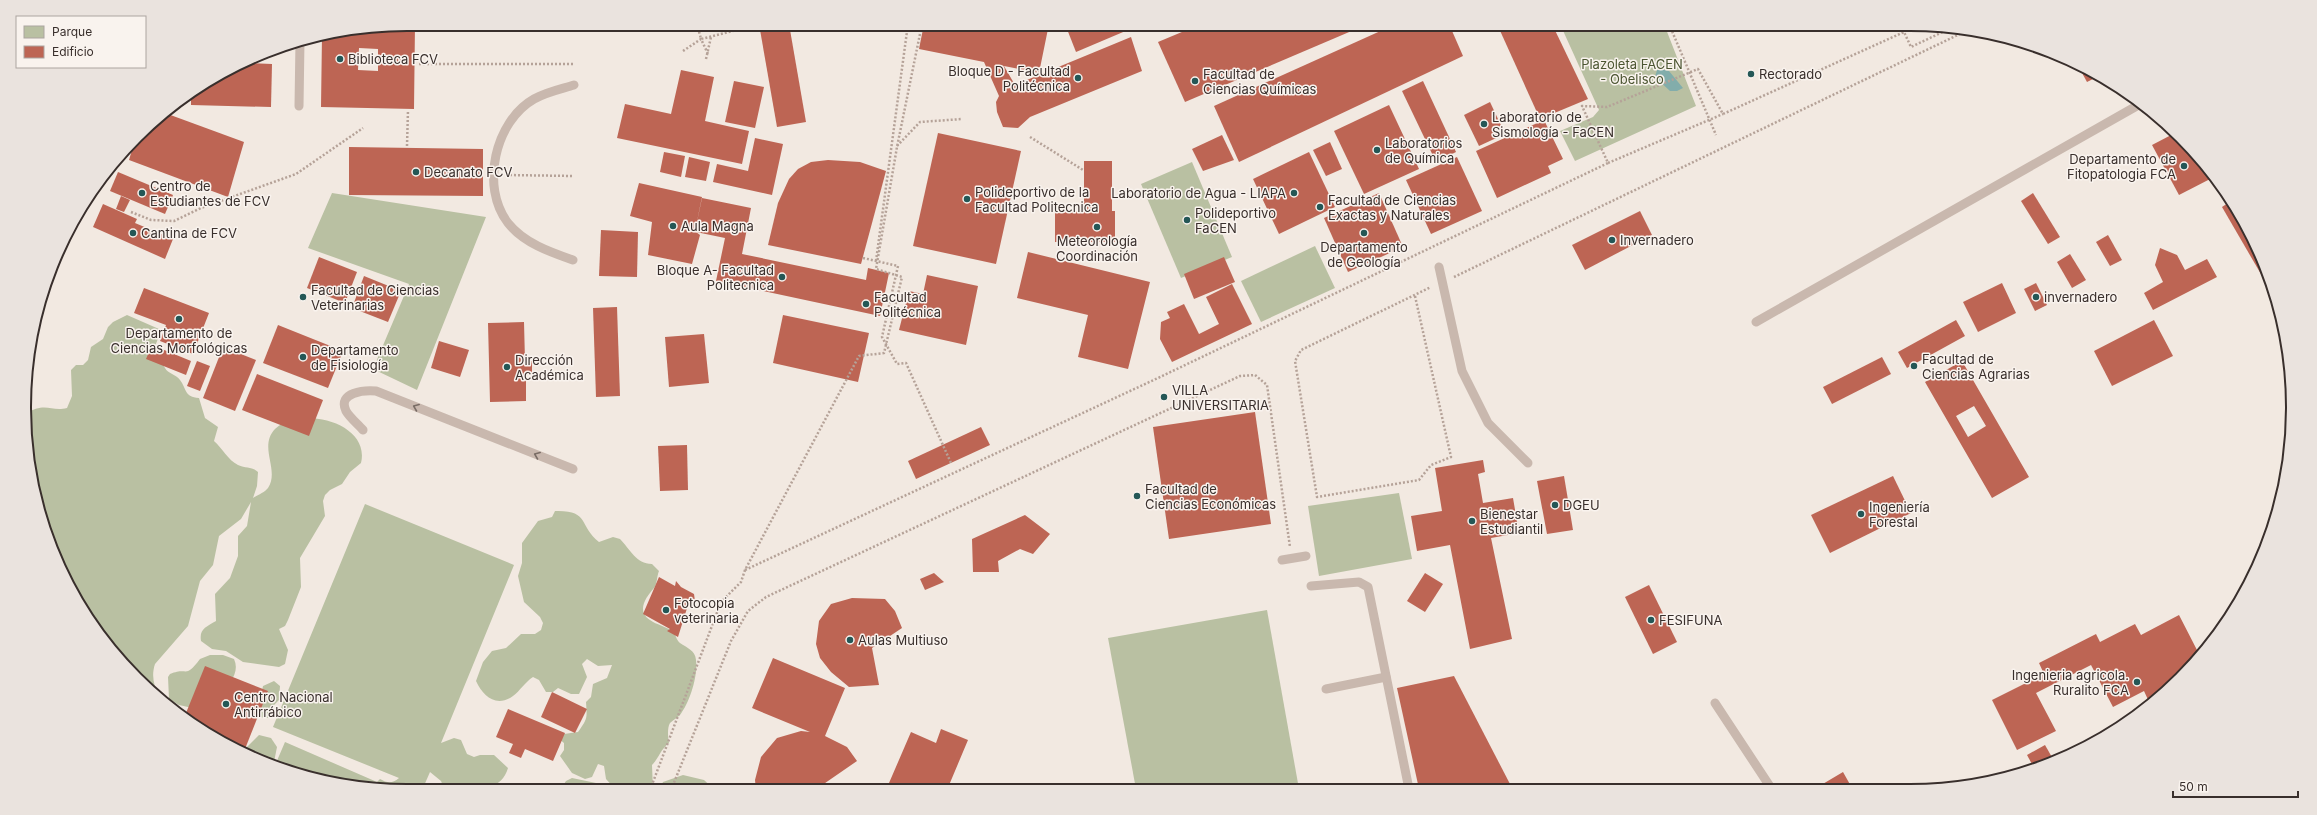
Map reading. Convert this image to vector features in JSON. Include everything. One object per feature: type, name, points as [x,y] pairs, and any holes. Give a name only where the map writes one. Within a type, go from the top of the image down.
[{"type":"lane","points":[[299,106],[300,47]]},
{"type":"lane","points":[[574,85],[533,99],[511,120],[503,133],[494,174],[498,204],[508,223],[524,238],[545,250],[574,260]]},
{"type":"lane","points":[[1756,322],[2136,107]]},
{"type":"lane","points":[[1439,266],[1462,372],[1488,423],[1528,463]]},
{"type":"lane","points":[[363,430],[346,412],[346,401],[350,394],[356,392],[363,390],[376,391],[573,469]]},
{"type":"lane","points":[[1287,560],[1306,556]]},
{"type":"lane","points":[[1310,586],[1359,582],[1368,588],[1408,784]]},
{"type":"lane","points":[[1326,689],[1386,677]]},
{"type":"lane","points":[[1715,703],[1768,784]]},
{"type":"path","points":[[699,31],[708,54]]},
{"type":"path","points":[[683,51],[701,39],[734,31]]},
{"type":"path","points":[[652,784],[721,602],[740,582],[859,356],[884,353],[902,277],[876,269],[907,31]]},
{"type":"path","points":[[877,261],[897,147],[921,31]]},
{"type":"path","points":[[1672,31],[1716,135]]},
{"type":"path","points":[[745,570],[1158,378],[1608,163],[1722,114],[1904,32],[1910,47],[1941,33]]},
{"type":"path","points":[[1415,296],[1451,457],[1431,465],[1419,480],[1317,497],[1295,361],[1301,350],[1960,34]]},
{"type":"path","points":[[706,59],[711,37]]},
{"type":"path","points":[[419,64],[574,64]]},
{"type":"path","points":[[1608,163],[1582,106],[1607,107],[1698,69],[1722,114]]},
{"type":"path","points":[[407,146],[408,110]]},
{"type":"path","points":[[897,147],[920,122],[962,119]]},
{"type":"path","points":[[131,212],[151,220],[174,221],[201,208],[296,174],[363,128]]},
{"type":"path","points":[[1030,137],[1083,170]]},
{"type":"path","points":[[494,174],[574,176]]},
{"type":"path","points":[[863,258],[898,266],[897,276],[882,337],[897,364],[906,363],[952,463]]},
{"type":"path","points":[[673,784],[731,640],[748,611],[766,597],[1240,376],[1255,374],[1267,384],[1287,560]]},
{"type":"green space","name":"Plazoleta FACEN - Obelisco","points":[[1563,31],[1667,31],[1696,106],[1575,161],[1560,131],[1593,117],[1599,110]]},
{"type":"green space","name":"Polideportivo FaCEN","points":[[1192,162],[1232,257],[1181,278],[1141,184]]},
{"type":"green space","points":[[332,193],[486,217],[417,390],[373,369],[409,284],[308,248]]},
{"type":"green space","points":[[1315,246],[1335,288],[1261,322],[1241,281]]},
{"type":"green space","points":[[127,315],[159,329],[159,336],[154,349],[166,370],[178,378],[186,392],[191,396],[199,398],[205,418],[218,427],[214,441],[234,463],[258,472],[257,486],[253,498],[268,488],[272,474],[268,443],[270,436],[275,429],[286,422],[300,418],[315,418],[331,422],[345,428],[355,437],[361,449],[361,463],[350,472],[342,484],[330,490],[325,495],[323,501],[325,516],[300,558],[301,587],[285,626],[279,629],[288,650],[285,664],[279,667],[243,662],[226,651],[212,649],[201,641],[202,631],[216,621],[215,594],[230,578],[238,556],[238,536],[247,526],[251,502],[241,519],[219,536],[213,565],[200,581],[188,626],[155,664],[153,673],[156,688],[124,656],[109,637],[81,596],[70,574],[51,529],[38,481],[34,457],[31,411],[43,407],[56,409],[67,408],[72,396],[71,370],[76,365],[83,365],[88,360],[91,347],[103,339],[108,327],[113,322]]},
{"type":"green space","points":[[1399,493],[1412,559],[1319,576],[1308,506]]},
{"type":"green space","points":[[365,504],[514,565],[441,743],[454,738],[461,740],[467,754],[474,757],[480,755],[494,755],[508,768],[504,777],[498,783],[442,784],[441,781],[430,772],[425,784],[383,783],[334,777],[277,761],[285,742],[377,782],[380,779],[387,782],[392,782],[399,778],[273,727]]},
{"type":"green space","points":[[555,511],[574,513],[579,516],[588,530],[599,542],[613,537],[620,539],[637,559],[642,562],[652,564],[659,571],[655,587],[644,604],[644,612],[650,620],[672,631],[679,642],[694,654],[696,660],[696,674],[690,696],[684,710],[670,723],[668,730],[669,743],[652,765],[653,784],[611,784],[606,779],[604,766],[598,764],[592,777],[585,779],[572,773],[560,756],[564,750],[564,743],[558,738],[564,734],[578,732],[584,724],[587,711],[586,702],[591,697],[593,684],[607,678],[612,665],[598,666],[587,659],[582,664],[587,677],[579,694],[571,694],[558,688],[553,692],[546,692],[539,680],[533,677],[527,681],[513,696],[501,701],[491,699],[486,696],[476,681],[483,662],[492,651],[506,648],[521,634],[535,634],[541,630],[543,623],[540,617],[524,602],[518,576],[522,563],[522,543],[538,521],[552,517]]},
{"type":"green space","points":[[1267,610],[1298,784],[1135,784],[1108,638]]},
{"type":"green space","points":[[210,655],[223,655],[234,659],[236,667],[234,675],[224,688],[197,709],[179,705],[169,699],[168,677],[170,674],[176,672],[188,671],[200,659]]},
{"type":"green space","points":[[274,681],[280,686],[279,700],[271,708],[268,718],[259,717],[257,715],[263,686]]},
{"type":"green space","points":[[259,735],[271,738],[277,747],[274,760],[246,748]]},
{"type":"green space","points":[[683,775],[704,780],[708,784],[662,784],[663,782]]},
{"type":"green space","points":[[572,778],[597,784],[564,784]]},
{"type":"water","points":[[1661,69],[1669,71],[1683,88],[1677,91],[1670,91],[1655,77],[1657,70]]},
{"type":"building","name":"Biblioteca FCV","points":[[415,31],[414,109],[321,107],[322,41],[358,34]],"holes":[[[359,48],[378,49],[378,71],[358,70]]]},
{"type":"building","points":[[760,31],[790,31],[806,122],[777,127]]},
{"type":"building","name":"Bloque D - Facultad Politécnica","points":[[923,31],[1048,31],[1039,73],[1004,66],[1015,85],[1131,37],[1142,71],[1030,117],[1018,128],[1003,127],[997,112],[996,102],[999,96],[984,62],[919,49]]},
{"type":"building","points":[[1068,31],[1126,31],[1076,52]]},
{"type":"building","name":"Facultad de Ciencias Químicas","points":[[1184,31],[1352,31],[1185,102],[1158,42]]},
{"type":"building","points":[[1380,31],[1452,31],[1463,56],[1239,162],[1214,106]]},
{"type":"building","points":[[1500,31],[1555,31],[1588,99],[1540,119]]},
{"type":"building","points":[[255,63],[272,64],[271,107],[191,105],[191,99],[219,81]]},
{"type":"building","points":[[681,70],[714,77],[705,121],[749,131],[742,164],[617,138],[625,104],[671,114]]},
{"type":"building","points":[[2082,73],[2094,79],[2087,82]]},
{"type":"building","points":[[734,81],[764,87],[755,128],[725,122]]},
{"type":"building","points":[[1423,81],[1456,152],[1436,162],[1402,91]]},
{"type":"building","name":"Laboratorio de Sismología - FaCEN","points":[[1490,102],[1505,134],[1479,146],[1464,115]]},
{"type":"building","name":"Laboratorios de Química","points":[[1389,105],[1419,169],[1364,194],[1334,131]]},
{"type":"building","points":[[170,115],[244,142],[228,197],[129,160],[132,151]]},
{"type":"building","points":[[1544,120],[1563,159],[1548,166],[1551,173],[1497,198],[1476,151]]},
{"type":"building","name":"Polideportivo de la Facultad Politecnica","points":[[938,133],[1021,151],[996,264],[913,246]]},
{"type":"building","points":[[1222,135],[1234,160],[1203,171],[1192,149]]},
{"type":"building","name":"Departamento de Fitopatologia FCA","points":[[2170,136],[2193,159],[2209,180],[2179,195],[2152,145]]},
{"type":"building","points":[[755,138],[783,144],[772,195],[713,182],[717,164],[748,171]]},
{"type":"building","points":[[1330,142],[1342,169],[1326,176],[1313,150]]},
{"type":"building","name":"Decanato FCV","points":[[349,147],[483,149],[483,196],[349,195]]},
{"type":"building","points":[[664,152],[685,156],[681,177],[660,172]]},
{"type":"building","name":"Laboratorio de Agua - LIAPA","points":[[1309,152],[1335,207],[1279,234],[1253,179]]},
{"type":"building","points":[[689,157],[710,162],[706,181],[685,177]]},
{"type":"building","name":"Laboratorios de Química","points":[[1457,157],[1482,211],[1431,234],[1406,180]]},
{"type":"building","points":[[828,160],[860,162],[886,171],[861,264],[768,245],[778,203],[789,179],[798,169],[811,162]]},
{"type":"building","points":[[1084,161],[1112,161],[1112,211],[1115,211],[1115,242],[1055,242],[1055,213],[1084,211]]},
{"type":"building","name":"Centro de Estudiantes de FCV","points":[[118,172],[173,195],[165,214],[110,191]]},
{"type":"building","points":[[639,183],[702,197],[695,231],[702,198],[751,208],[742,254],[866,280],[868,268],[889,273],[880,316],[716,281],[725,238],[696,232],[700,235],[692,264],[648,255],[652,222],[630,216]]},
{"type":"building","name":"Departamento de Geología","points":[[1379,193],[1403,247],[1348,272],[1324,218]]},
{"type":"building","points":[[2033,193],[2060,237],[2048,244],[2021,201]]},
{"type":"building","points":[[121,196],[130,200],[124,212],[116,209]]},
{"type":"building","name":"Cantina de FCV","points":[[103,204],[137,219],[135,223],[173,239],[165,259],[93,227]]},
{"type":"building","points":[[2227,204],[2236,219],[2262,276],[2222,207]]},
{"type":"building","name":"Invernadero","points":[[1640,211],[1652,235],[1585,270],[1572,245]]},
{"type":"building","points":[[601,230],[638,232],[637,277],[599,276]]},
{"type":"building","name":"Invernadero","points":[[2108,235],[2122,260],[2110,266],[2096,242]]},
{"type":"building","points":[[2160,248],[2177,255],[2185,270],[2207,259],[2217,277],[2153,310],[2144,293],[2163,282],[2155,265]]},
{"type":"building","points":[[1028,252],[1150,282],[1128,369],[1078,357],[1088,315],[1017,298]]},
{"type":"building","name":"Invernadero","points":[[2070,254],[2086,280],[2072,288],[2057,262]]},
{"type":"building","points":[[319,257],[357,272],[345,303],[307,288]]},
{"type":"building","points":[[1224,257],[1235,282],[1194,299],[1184,274]]},
{"type":"building","points":[[927,275],[978,286],[966,345],[899,330],[909,291],[923,294]]},
{"type":"building","points":[[364,276],[401,291],[388,322],[352,308]]},
{"type":"building","points":[[2002,283],[2016,313],[1978,332],[1963,302]]},
{"type":"building","name":"invernadero","points":[[2036,283],[2047,305],[2035,311],[2024,289]]},
{"type":"building","points":[[1232,284],[1252,324],[1172,362],[1160,339],[1161,322],[1170,318],[1167,312],[1184,304],[1199,334],[1219,324],[1206,297]]},
{"type":"building","name":"Departamento de Ciencias Morfológicas","points":[[144,288],[209,313],[193,354],[160,341],[166,325],[134,313]]},
{"type":"building","points":[[617,307],[620,396],[596,397],[593,308]]},
{"type":"building","points":[[783,315],[869,333],[858,382],[773,363]]},
{"type":"building","points":[[1956,320],[1965,336],[1907,368],[1898,352]]},
{"type":"building","points":[[2154,320],[2173,356],[2112,386],[2094,351]]},
{"type":"building","name":"Dirección Académica","points":[[524,322],[525,361],[532,361],[532,373],[526,373],[526,401],[490,402],[488,323]]},
{"type":"building","name":"Departamento de Fisiología","points":[[278,325],[343,351],[328,388],[263,363]]},
{"type":"building","points":[[704,334],[709,383],[669,387],[665,337]]},
{"type":"building","points":[[439,341],[469,350],[460,377],[431,368]]},
{"type":"building","points":[[152,345],[191,361],[186,375],[146,359]]},
{"type":"building","points":[[223,347],[256,360],[235,411],[203,398]]},
{"type":"building","points":[[1882,357],[1891,374],[1832,404],[1823,387]]},
{"type":"building","points":[[197,361],[210,366],[200,391],[187,386]]},
{"type":"building","points":[[1962,361],[2029,477],[1992,498],[1925,382]],"holes":[[[1974,406],[1986,426],[1968,437],[1956,416]]]},
{"type":"building","points":[[257,374],[323,400],[309,436],[242,410]]},
{"type":"building","points":[[1255,412],[1271,524],[1169,539],[1153,427]]},
{"type":"building","points":[[981,427],[990,445],[916,479],[908,461]]},
{"type":"building","points":[[687,445],[688,490],[660,491],[658,446]]},
{"type":"building","points":[[1483,460],[1485,472],[1478,474],[1483,503],[1513,498],[1519,533],[1491,538],[1512,639],[1470,649],[1450,545],[1417,551],[1411,516],[1442,511],[1435,468]]},
{"type":"building","name":"DGEU","points":[[1564,476],[1573,530],[1547,534],[1537,481]]},
{"type":"building","name":"Ingeniería Forestal","points":[[1893,476],[1911,513],[1830,553],[1811,515]]},
{"type":"building","points":[[1025,515],[1050,534],[1033,554],[1020,549],[998,561],[999,572],[973,572],[972,539]]},
{"type":"building","points":[[934,573],[944,582],[925,590],[920,579]]},
{"type":"building","points":[[1425,573],[1443,584],[1425,612],[1407,601]]},
{"type":"building","name":"Fotocopia veterinaria","points":[[659,577],[675,586],[676,581],[681,587],[694,594],[695,601],[688,605],[678,637],[667,631],[670,629],[643,614]]},
{"type":"building","name":"FESIFUNA","points":[[1649,585],[1677,642],[1653,654],[1625,597]]},
{"type":"building","name":"Aulas Multiuso","points":[[852,598],[885,599],[895,611],[902,628],[872,648],[879,685],[849,687],[831,672],[820,658],[816,644],[819,621],[831,604]]},
{"type":"building","name":"Ingenieria agricola. Ruralito FCA","points":[[2179,615],[2197,651],[2176,674],[2148,699],[2144,691],[2113,707],[2091,665],[2036,693],[2056,731],[2017,750],[1992,700],[2044,674],[2039,663],[2096,634],[2100,642],[2135,624],[2141,635]]},
{"type":"building","points":[[773,658],[845,688],[825,736],[847,747],[857,761],[824,784],[755,784],[755,780],[761,757],[777,738],[801,731],[810,732],[752,708]]},
{"type":"building","name":"Centro Nacional Antirrábico","points":[[205,666],[268,691],[246,747],[219,734],[186,712]]},
{"type":"building","points":[[1454,676],[1510,784],[1418,784],[1397,688]]},
{"type":"building","points":[[552,692],[587,709],[575,733],[541,717]]},
{"type":"building","points":[[508,709],[565,733],[553,761],[525,749],[521,758],[509,753],[513,744],[496,737]]},
{"type":"building","points":[[941,729],[968,740],[950,784],[889,784],[911,732],[936,743]]},
{"type":"building","points":[[2045,745],[2051,756],[2032,764],[2027,755]]},
{"type":"building","points":[[1843,772],[1850,784],[1823,784]]},
{"type":"place","name":"Biblioteca FCV","points":[[340,59]]},
{"type":"place","name":"Rectorado","points":[[1751,74]]},
{"type":"place","name":"Bloque D - Facultad Politécnica","points":[[1078,78]]},
{"type":"place","name":"Facultad de Ciencias Químicas","points":[[1195,81]]},
{"type":"place","name":"Laboratorio de Sismología - FaCEN","points":[[1484,124]]},
{"type":"place","name":"Laboratorios de Química","points":[[1377,150]]},
{"type":"place","name":"Departamento de Fitopatologia FCA","points":[[2184,166]]},
{"type":"place","name":"Decanato FCV","points":[[416,172]]},
{"type":"place","name":"Centro de Estudiantes de FCV","points":[[142,193]]},
{"type":"place","name":"Laboratorio de Agua - LIAPA","points":[[1294,193]]},
{"type":"place","name":"Polideportivo de la Facultad Politecnica","points":[[967,199]]},
{"type":"place","name":"Facultad de Ciencias Exactas y Naturales","points":[[1320,207]]},
{"type":"place","name":"Polideportivo FaCEN","points":[[1187,220]]},
{"type":"place","name":"Aula Magna","points":[[673,226]]},
{"type":"place","name":"Meteorología Coordinación","points":[[1097,227]]},
{"type":"place","name":"Cantina de FCV","points":[[133,233]]},
{"type":"place","name":"Departamento de Geología","points":[[1364,233]]},
{"type":"place","name":"Invernadero","points":[[1612,240]]},
{"type":"place","name":"Bloque A- Facultad Politecnica","points":[[782,277]]},
{"type":"place","name":"Facultad de Ciencias Veterinarias","points":[[303,297]]},
{"type":"place","name":"invernadero","points":[[2036,297]]},
{"type":"place","name":"Facultad Politécnica","points":[[866,304]]},
{"type":"place","name":"Departamento de Ciencias Morfológicas","points":[[179,319]]},
{"type":"place","name":"Departamento de Fisiología","points":[[303,357]]},
{"type":"place","name":"Facultad de Ciencias Agrarias","points":[[1914,366]]},
{"type":"place","name":"Dirección Académica","points":[[507,367]]},
{"type":"place","name":"VILLA UNIVERSITARIA","points":[[1164,397]]},
{"type":"place","name":"Facultad de Ciencias Económicas","points":[[1137,496]]},
{"type":"place","name":"DGEU","points":[[1555,505]]},
{"type":"place","name":"Ingeniería Forestal","points":[[1861,514]]},
{"type":"place","name":"Bienestar Estudiantil","points":[[1472,521]]},
{"type":"place","name":"Fotocopia veterinaria","points":[[666,610]]},
{"type":"place","name":"FESIFUNA","points":[[1651,620]]},
{"type":"place","name":"Aulas Multiuso","points":[[850,640]]},
{"type":"place","name":"Ingenieria agricola. Ruralito FCA","points":[[2137,682]]},
{"type":"place","name":"Centro Nacional Antirrábico","points":[[226,704]]}]
